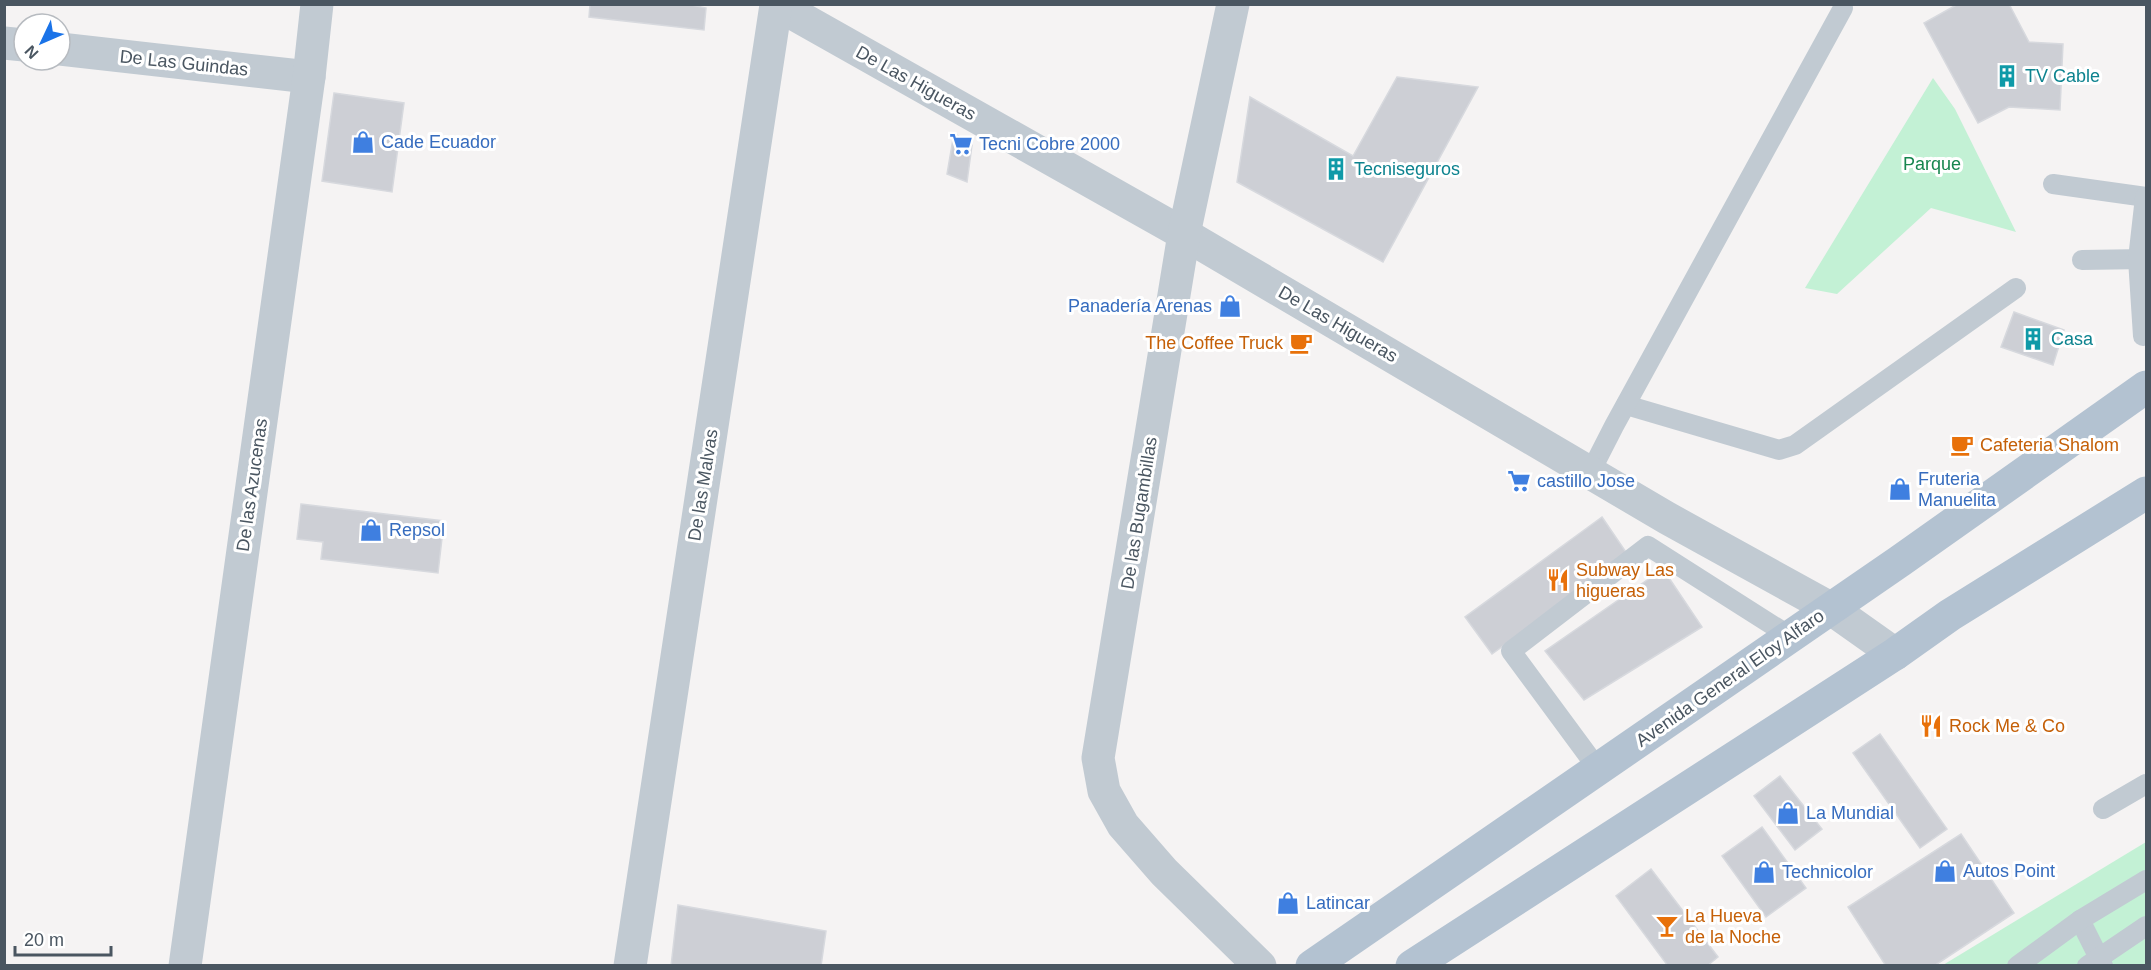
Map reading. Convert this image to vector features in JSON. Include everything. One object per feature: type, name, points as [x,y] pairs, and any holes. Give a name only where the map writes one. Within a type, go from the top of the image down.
[{"type":"main road","name":"Avenida General Eloy Alfaro","points":[[1312,966],[1791,637],[2146,387]]},
{"type":"main road","points":[[1412,966],[1896,654],[1950,615],[2146,493]]},
{"type":"street","name":"De las Azucenas","points":[[185,966],[309,77],[317,4]]},
{"type":"street","name":"De las Bugambillas","points":[[1233,4],[1184,234],[1098,758],[1104,790],[1123,825],[1164,872],[1260,966]]},
{"type":"street","name":"De Las Higueras","points":[[776,5],[1184,234],[1667,518],[1830,608],[1896,654]]},
{"type":"street","name":"De las Malvas","points":[[630,966],[776,5]]},
{"type":"street","name":"De Las Guindas","points":[[72,50],[309,77]]},
{"type":"lane","points":[[1590,473],[1843,8]]},
{"type":"lane","points":[[2053,184],[2146,197],[2142,259],[2143,336]]},
{"type":"lane","points":[[2082,260],[2142,259]]},
{"type":"lane","points":[[1626,405],[1779,450],[1795,445],[2016,288]]},
{"type":"lane","points":[[1598,769],[1511,651],[1648,546],[1667,518]]},
{"type":"lane","points":[[1648,546],[1791,637]]},
{"type":"lane","points":[[2103,809],[2146,784]]},
{"type":"lane","points":[[2017,966],[2080,920],[2146,880]]},
{"type":"lane","points":[[2080,920],[2096,963],[2146,926]]},
{"type":"green space","name":"Parque","points":[[1933,78],[1955,109],[2016,232],[1931,208],[1837,294],[1805,288]]},
{"type":"green space","points":[[2146,842],[2146,965],[1943,965]]},
{"type":"building","points":[[590,4],[687,4],[706,8],[704,30],[589,17]]},
{"type":"building","name":"TV Cable","points":[[1958,4],[2009,4],[2029,42],[2063,44],[2060,110],[2009,107],[1978,123],[1924,23]]},
{"type":"building","name":"Tecniseguros","points":[[1397,77],[1478,87],[1383,262],[1237,182],[1250,97],[1353,156]]},
{"type":"building","name":"Cade Ecuador","points":[[334,93],[404,103],[392,192],[322,181]]},
{"type":"building","points":[[954,133],[972,145],[967,182],[947,174]]},
{"type":"building","name":"Casa","points":[[2014,312],[2064,330],[2053,365],[2001,347]]},
{"type":"building","name":"Repsol","points":[[301,504],[444,521],[438,573],[321,559],[323,542],[297,539]]},
{"type":"building","points":[[1602,517],[1628,555],[1492,654],[1465,617]]},
{"type":"building","points":[[1663,569],[1702,627],[1584,700],[1545,651]]},
{"type":"building","points":[[1880,734],[1947,829],[1920,848],[1853,753]]},
{"type":"building","name":"La Mundial","points":[[1780,776],[1822,829],[1795,850],[1754,796]]},
{"type":"building","name":"Technicolor","points":[[1762,827],[1806,888],[1766,917],[1722,856]]},
{"type":"building","name":"Autos Point","points":[[1961,834],[2014,913],[1934,966],[1886,966],[1848,907]]},
{"type":"building","name":"La Hueva de la Noche","points":[[1651,869],[1718,957],[1707,966],[1668,966],[1616,896]]},
{"type":"building","points":[[678,905],[826,931],[821,966],[671,966]]},
{"type":"place","name":"TV Cable","points":[[2007,76]]},
{"type":"place","name":"Cade Ecuador","points":[[363,142]]},
{"type":"place","name":"Tecni Cobre 2000","points":[[961,144]]},
{"type":"place","name":"Tecniseguros","points":[[1336,169]]},
{"type":"place","name":"Panadería Arenas","points":[[1230,306]]},
{"type":"place","name":"Casa","points":[[2033,339]]},
{"type":"place","name":"The Coffee Truck","points":[[1301,343]]},
{"type":"place","name":"Cafeteria Shalom","points":[[1962,445]]},
{"type":"place","name":"castillo Jose","points":[[1519,481]]},
{"type":"place","name":"Fruteria Manuelita","points":[[1900,489]]},
{"type":"place","name":"Repsol","points":[[371,530]]},
{"type":"place","name":"Subway Las higueras","points":[[1558,580]]},
{"type":"place","name":"Rock Me & Co","points":[[1931,726]]},
{"type":"place","name":"La Mundial","points":[[1788,813]]},
{"type":"place","name":"Autos Point","points":[[1945,871]]},
{"type":"place","name":"Technicolor","points":[[1764,872]]},
{"type":"place","name":"Latincar","points":[[1288,903]]},
{"type":"place","name":"La Hueva de la Noche","points":[[1667,926]]}]
